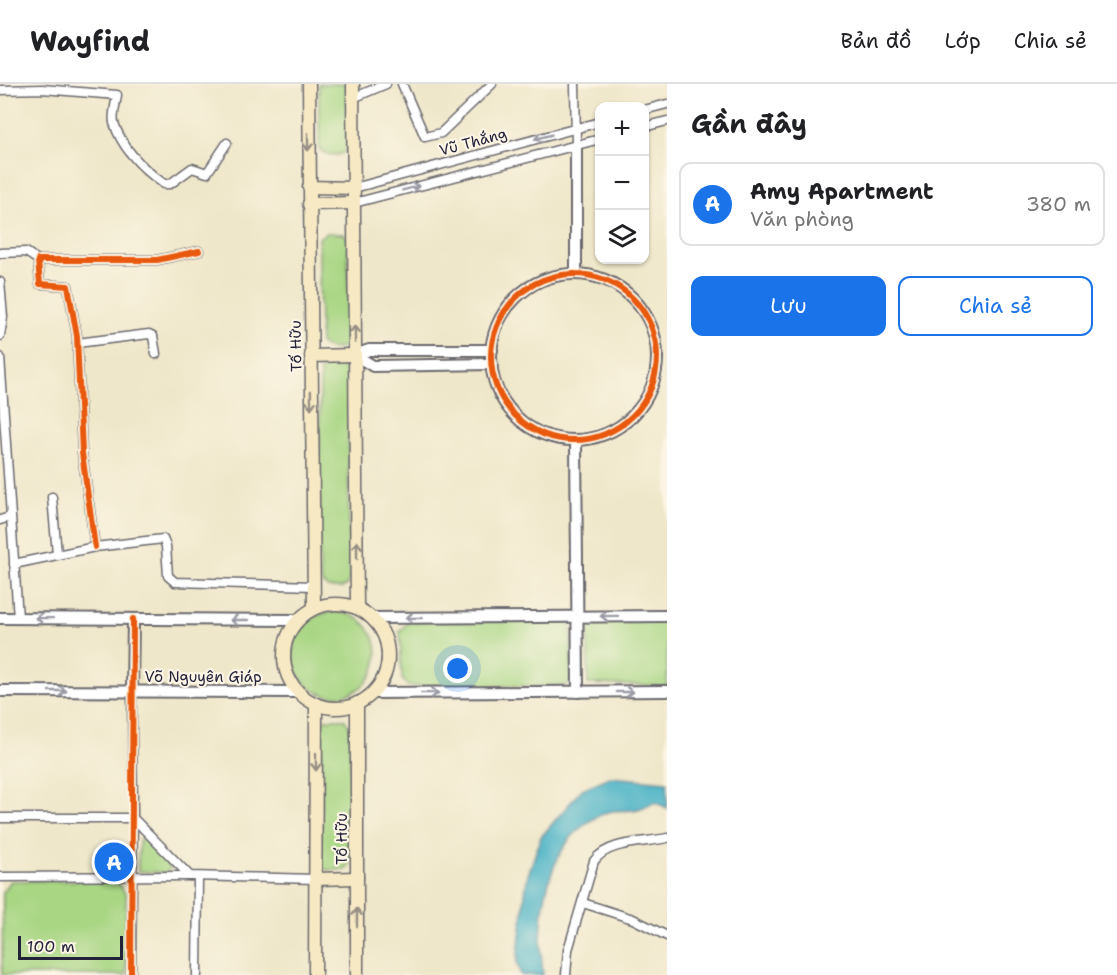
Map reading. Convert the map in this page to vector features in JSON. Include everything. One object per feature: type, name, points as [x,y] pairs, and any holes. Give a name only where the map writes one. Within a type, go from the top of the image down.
[{"type":"main road","name":"Tố Hữu","points":[[309,84],[314,608]]},
{"type":"main road","points":[[353,84],[357,608]]},
{"type":"main road","points":[[309,187],[354,188]]},
{"type":"main road","points":[[309,204],[354,203]]},
{"type":"main road","points":[[311,356],[356,356]]},
{"type":"main road","points":[[340,604],[357,608],[372,618],[384,635],[388,656],[384,676],[372,693],[357,704],[332,708],[316,704],[298,692],[288,675],[284,656],[287,637],[298,620],[314,608],[340,604]]},
{"type":"main road","name":"Tố Hữu","points":[[315,975],[316,704]]},
{"type":"main road","name":"Tố Hữu","points":[[357,704],[357,975]]},
{"type":"main road","points":[[316,879],[357,878]]},
{"type":"street","points":[[353,98],[386,84]]},
{"type":"street","points":[[402,84],[425,137],[441,133],[492,84]]},
{"type":"street","points":[[575,84],[576,274]]},
{"type":"street","points":[[0,90],[42,89],[117,95],[113,121],[130,153],[164,184],[170,184],[192,168],[207,173],[227,143]]},
{"type":"street","points":[[649,109],[667,104]]},
{"type":"street","points":[[649,126],[667,121]]},
{"type":"street","name":"Vũ Thắng","points":[[354,188],[595,123]]},
{"type":"street","name":"Vũ Thắng","points":[[354,203],[595,140]]},
{"type":"street","points":[[0,253],[26,252],[38,260],[157,260],[199,251]]},
{"type":"street","points":[[38,260],[40,284],[68,286],[77,343],[82,453],[95,547]]},
{"type":"street","points":[[576,274],[607,280],[634,299],[651,326],[657,357],[651,389],[634,416],[607,434],[576,441],[545,435],[519,419],[500,394],[492,364],[492,350],[500,320],[519,295],[545,279],[576,274]]},
{"type":"street","points":[[0,282],[3,317],[0,336]]},
{"type":"street","points":[[77,343],[149,334],[153,336],[156,354]]},
{"type":"street","points":[[356,356],[369,350],[492,350]]},
{"type":"street","points":[[406,350],[406,365]]},
{"type":"street","points":[[456,350],[456,364]]},
{"type":"street","points":[[356,356],[373,366],[492,364]]},
{"type":"street","points":[[0,357],[2,446],[18,618]]},
{"type":"street","points":[[576,441],[578,692]]},
{"type":"street","points":[[52,497],[57,554]]},
{"type":"street","points":[[0,520],[10,517]]},
{"type":"street","points":[[14,564],[95,547],[163,539],[168,576],[175,582],[313,586]]},
{"type":"street","points":[[372,618],[667,616]]},
{"type":"street","points":[[0,618],[298,620]]},
{"type":"street","points":[[131,975],[133,619]]},
{"type":"street","name":"Võ Nguyên Giáp","points":[[0,691],[298,692]]},
{"type":"street","points":[[372,693],[667,691]]},
{"type":"street","points":[[0,818],[133,818],[194,877],[197,975]]},
{"type":"street","points":[[566,975],[568,950],[594,861],[600,852],[667,838]]},
{"type":"street","points":[[0,877],[316,879]]},
{"type":"street","points":[[583,903],[644,922],[667,936]]},
{"type":"green space","points":[[319,84],[347,84],[347,150],[341,154],[329,154],[319,149]]},
{"type":"green space","points":[[326,233],[344,234],[348,240],[348,343],[334,349],[320,343],[319,238]]},
{"type":"green space","points":[[326,366],[341,366],[348,371],[349,578],[347,585],[342,588],[328,588],[322,583],[320,575],[320,371]]},
{"type":"green space","points":[[327,612],[343,612],[359,619],[370,630],[377,646],[374,670],[365,684],[343,696],[327,696],[311,689],[300,678],[293,662],[293,646],[300,630],[311,619]]},
{"type":"green space","points":[[667,620],[667,686],[588,684],[588,623],[592,621]]},
{"type":"green space","points":[[410,621],[569,621],[571,625],[572,682],[565,686],[408,686],[402,679],[400,631]]},
{"type":"green space","points":[[344,719],[350,727],[350,864],[345,870],[326,870],[321,865],[322,721]]},
{"type":"green space","points":[[145,839],[171,868],[165,873],[138,871],[139,840]]},
{"type":"green space","points":[[11,881],[116,881],[126,895],[126,975],[2,975],[3,892]]},
{"type":"water","points":[[610,777],[667,782],[667,808],[655,802],[640,809],[605,813],[585,825],[569,841],[557,860],[544,905],[541,953],[543,975],[521,975],[517,962],[527,878],[541,837],[582,789]]},
{"type":"cycle path","points":[[95,547],[82,453],[77,336],[68,286],[40,284],[38,260],[157,260],[199,251]]},
{"type":"cycle path","points":[[574,274],[606,280],[633,298],[651,325],[657,357],[651,389],[633,416],[606,434],[574,440],[542,434],[515,416],[497,389],[491,357],[497,325],[515,298],[542,280],[574,274]]},
{"type":"cycle path","points":[[131,975],[133,619]]},
{"type":"place","name":"Amy Apartment","points":[[114,862]]}]
